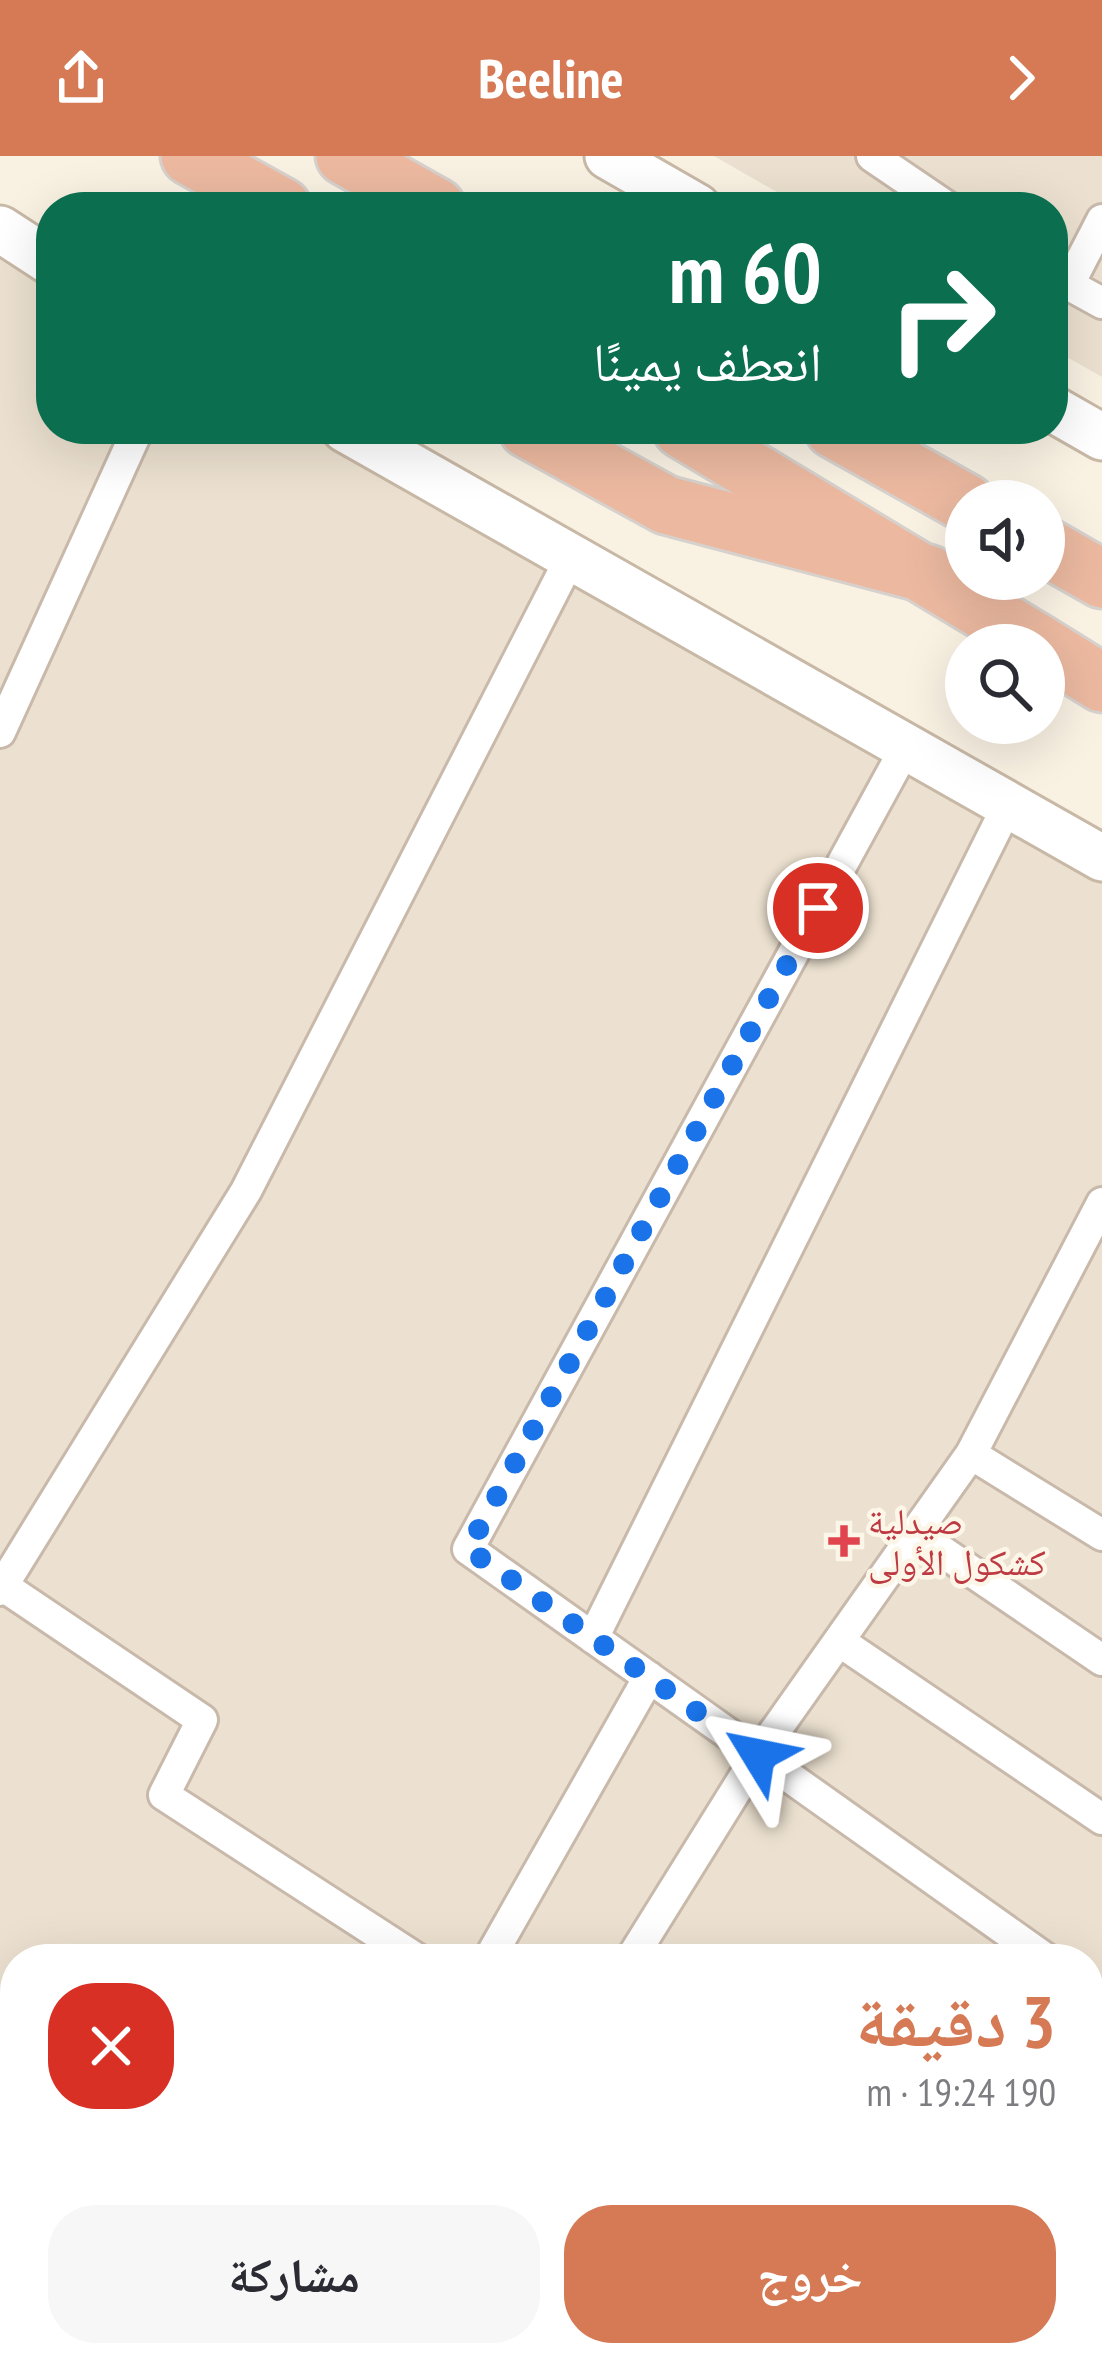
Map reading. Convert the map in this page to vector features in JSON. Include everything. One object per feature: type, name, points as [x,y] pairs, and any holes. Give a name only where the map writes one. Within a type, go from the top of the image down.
[{"type":"highway","points":[[190,156],[255,192]]},
{"type":"highway","points":[[345,156],[409,192]]},
{"type":"highway","points":[[555,444],[666,505],[928,574]]},
{"type":"highway","points":[[707,444],[1008,624]]},
{"type":"highway","points":[[861,444],[945,491]]},
{"type":"highway","points":[[1065,558],[1102,579]]},
{"type":"highway","points":[[1065,660],[1102,683]]},
{"type":"main road","points":[[608,156],[672,192]]},
{"type":"main road","points":[[0,229],[36,252]]},
{"type":"main road","points":[[1068,418],[1102,437]]},
{"type":"main road","points":[[371,444],[1102,858]]},
{"type":"street","points":[[872,156],[925,192]]},
{"type":"street","points":[[1068,271],[1102,220]]},
{"type":"street","points":[[1068,285],[1102,302]]},
{"type":"street","points":[[0,732],[131,444]]},
{"type":"street","points":[[394,1944],[164,1795],[202,1720],[1,1586],[246,1191],[571,557]]},
{"type":"street","points":[[906,747],[468,1549],[1025,1944]]},
{"type":"street","points":[[593,1637],[1008,805]]},
{"type":"street","points":[[640,1944],[758,1755],[971,1454],[1102,1203]]},
{"type":"street","points":[[971,1454],[1102,1535]]},
{"type":"street","points":[[915,1533],[1102,1660]]},
{"type":"street","points":[[839,1641],[1102,1819]]},
{"type":"street","points":[[498,1944],[649,1677]]},
{"type":"shaded area","points":[[714,156],[1102,156],[1102,377],[1068,358],[1068,192],[777,192]]},
{"type":"shaded area","points":[[0,222],[36,245],[36,444],[372,444],[1102,853],[1102,1944],[0,1944]]},
{"type":"place","name":"صيدلية كشكول الأولى","points":[[844,1541]]},
{"type":"route","points":[[758,1755],[468,1549],[818,908]]}]
